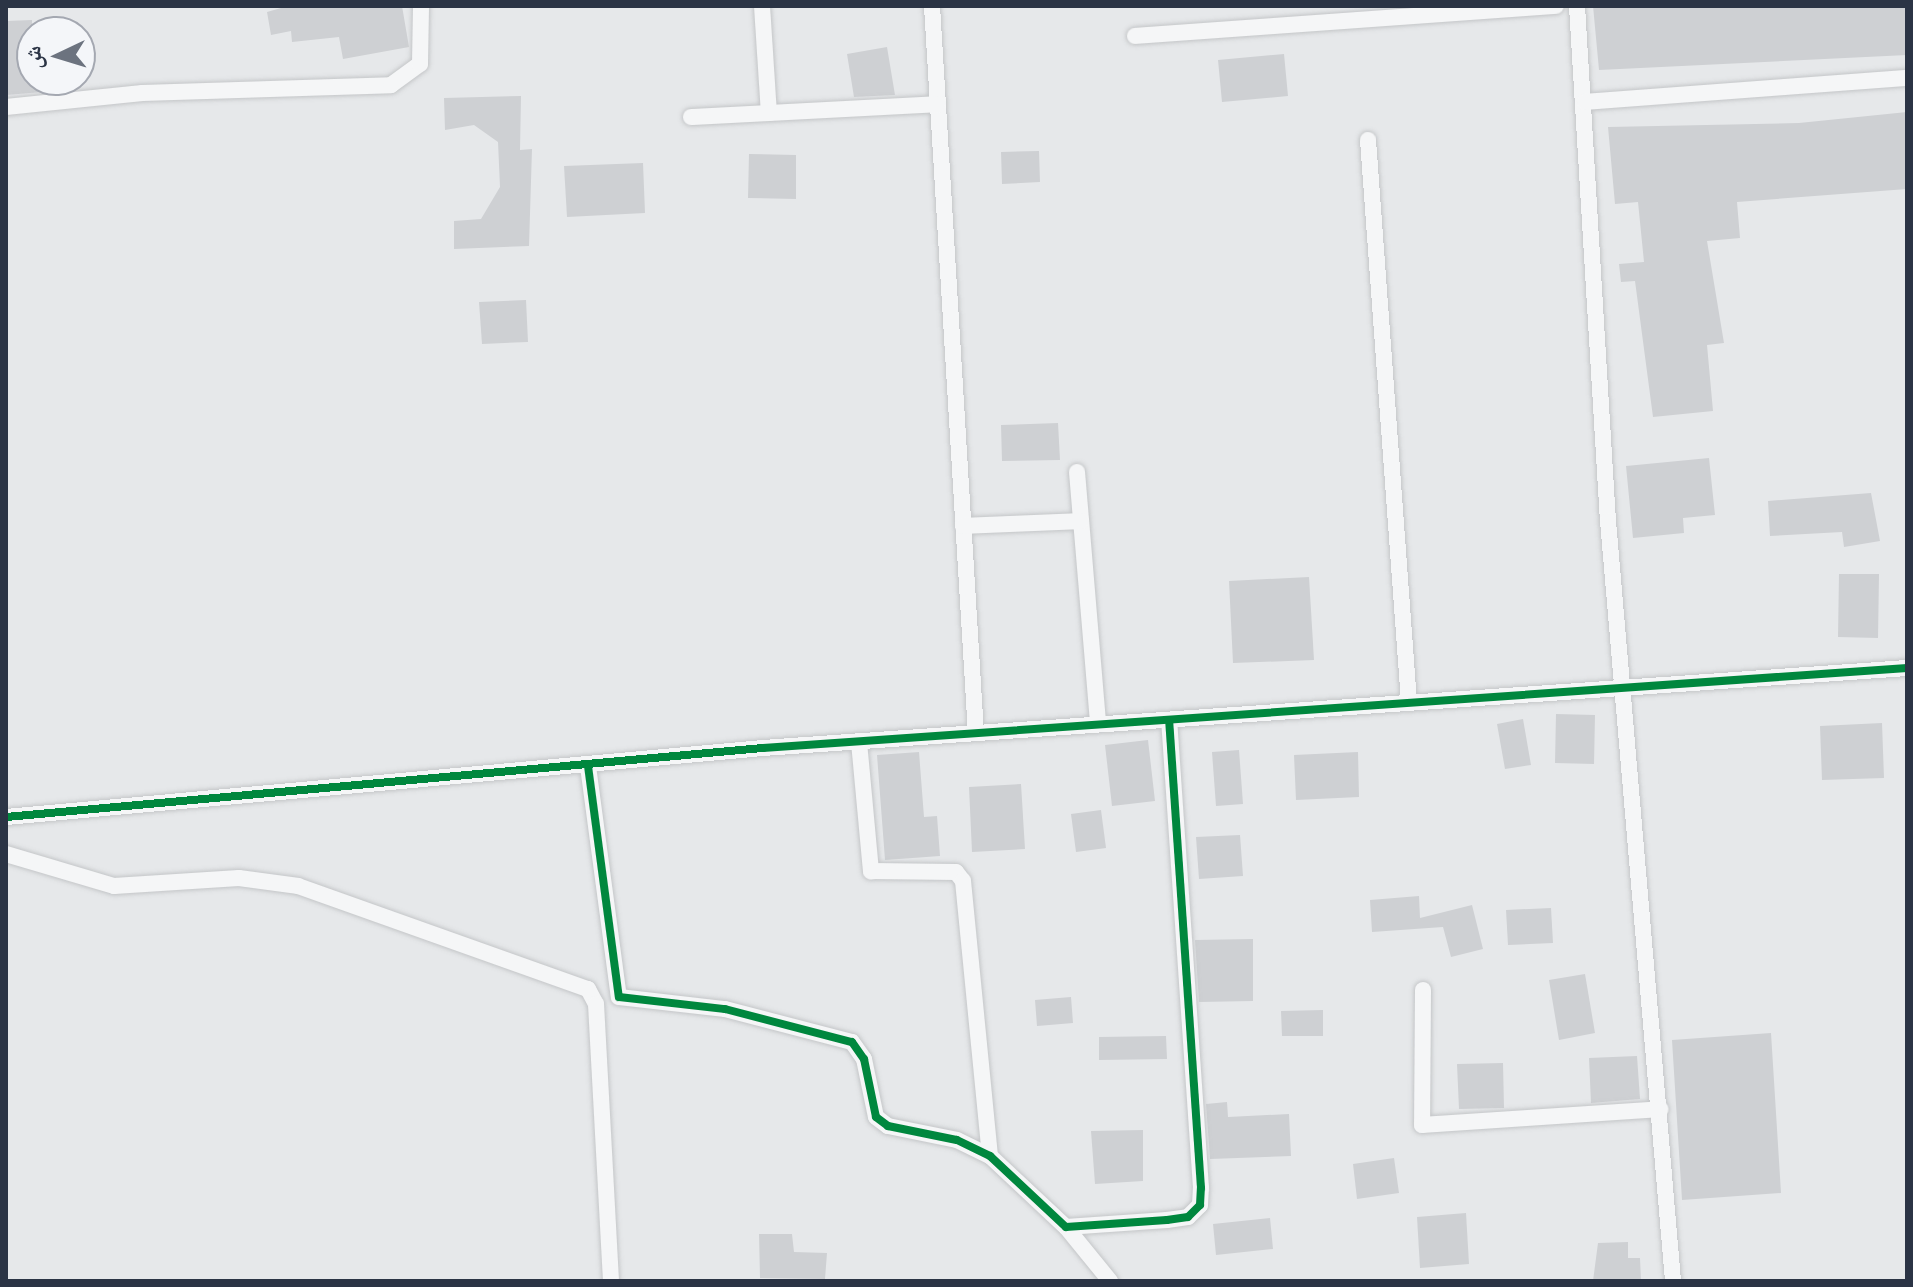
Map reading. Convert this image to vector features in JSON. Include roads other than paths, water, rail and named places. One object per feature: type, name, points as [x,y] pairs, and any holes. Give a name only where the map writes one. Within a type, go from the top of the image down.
[{"type":"street","points":[[6,107],[142,93],[391,85],[420,64],[421,6]]},
{"type":"street","points":[[762,6],[769,113]]},
{"type":"street","points":[[932,6],[976,733]]},
{"type":"street","points":[[1135,36],[1556,6]]},
{"type":"street","points":[[1577,6],[1623,691],[1673,1281]]},
{"type":"street","points":[[1585,102],[1907,78]]},
{"type":"street","points":[[691,117],[938,104]]},
{"type":"street","points":[[1368,140],[1409,702]]},
{"type":"street","points":[[1077,472],[1098,724]]},
{"type":"street","points":[[963,526],[1081,521]]},
{"type":"street","points":[[6,817],[859,742],[1409,702],[1623,691],[1907,668]]},
{"type":"street","points":[[1066,1227],[1188,1217],[1200,1205],[1169,721]]},
{"type":"street","points":[[859,742],[871,871],[956,872],[963,881],[990,1156]]},
{"type":"street","points":[[588,766],[619,997],[725,1009],[852,1042],[864,1059],[876,1117],[990,1156],[1066,1227],[1110,1281]]},
{"type":"street","points":[[6,854],[114,886],[239,878],[298,886],[588,989],[596,1004],[611,1281]]},
{"type":"street","points":[[1423,990],[1422,1125],[1660,1109]]}]
